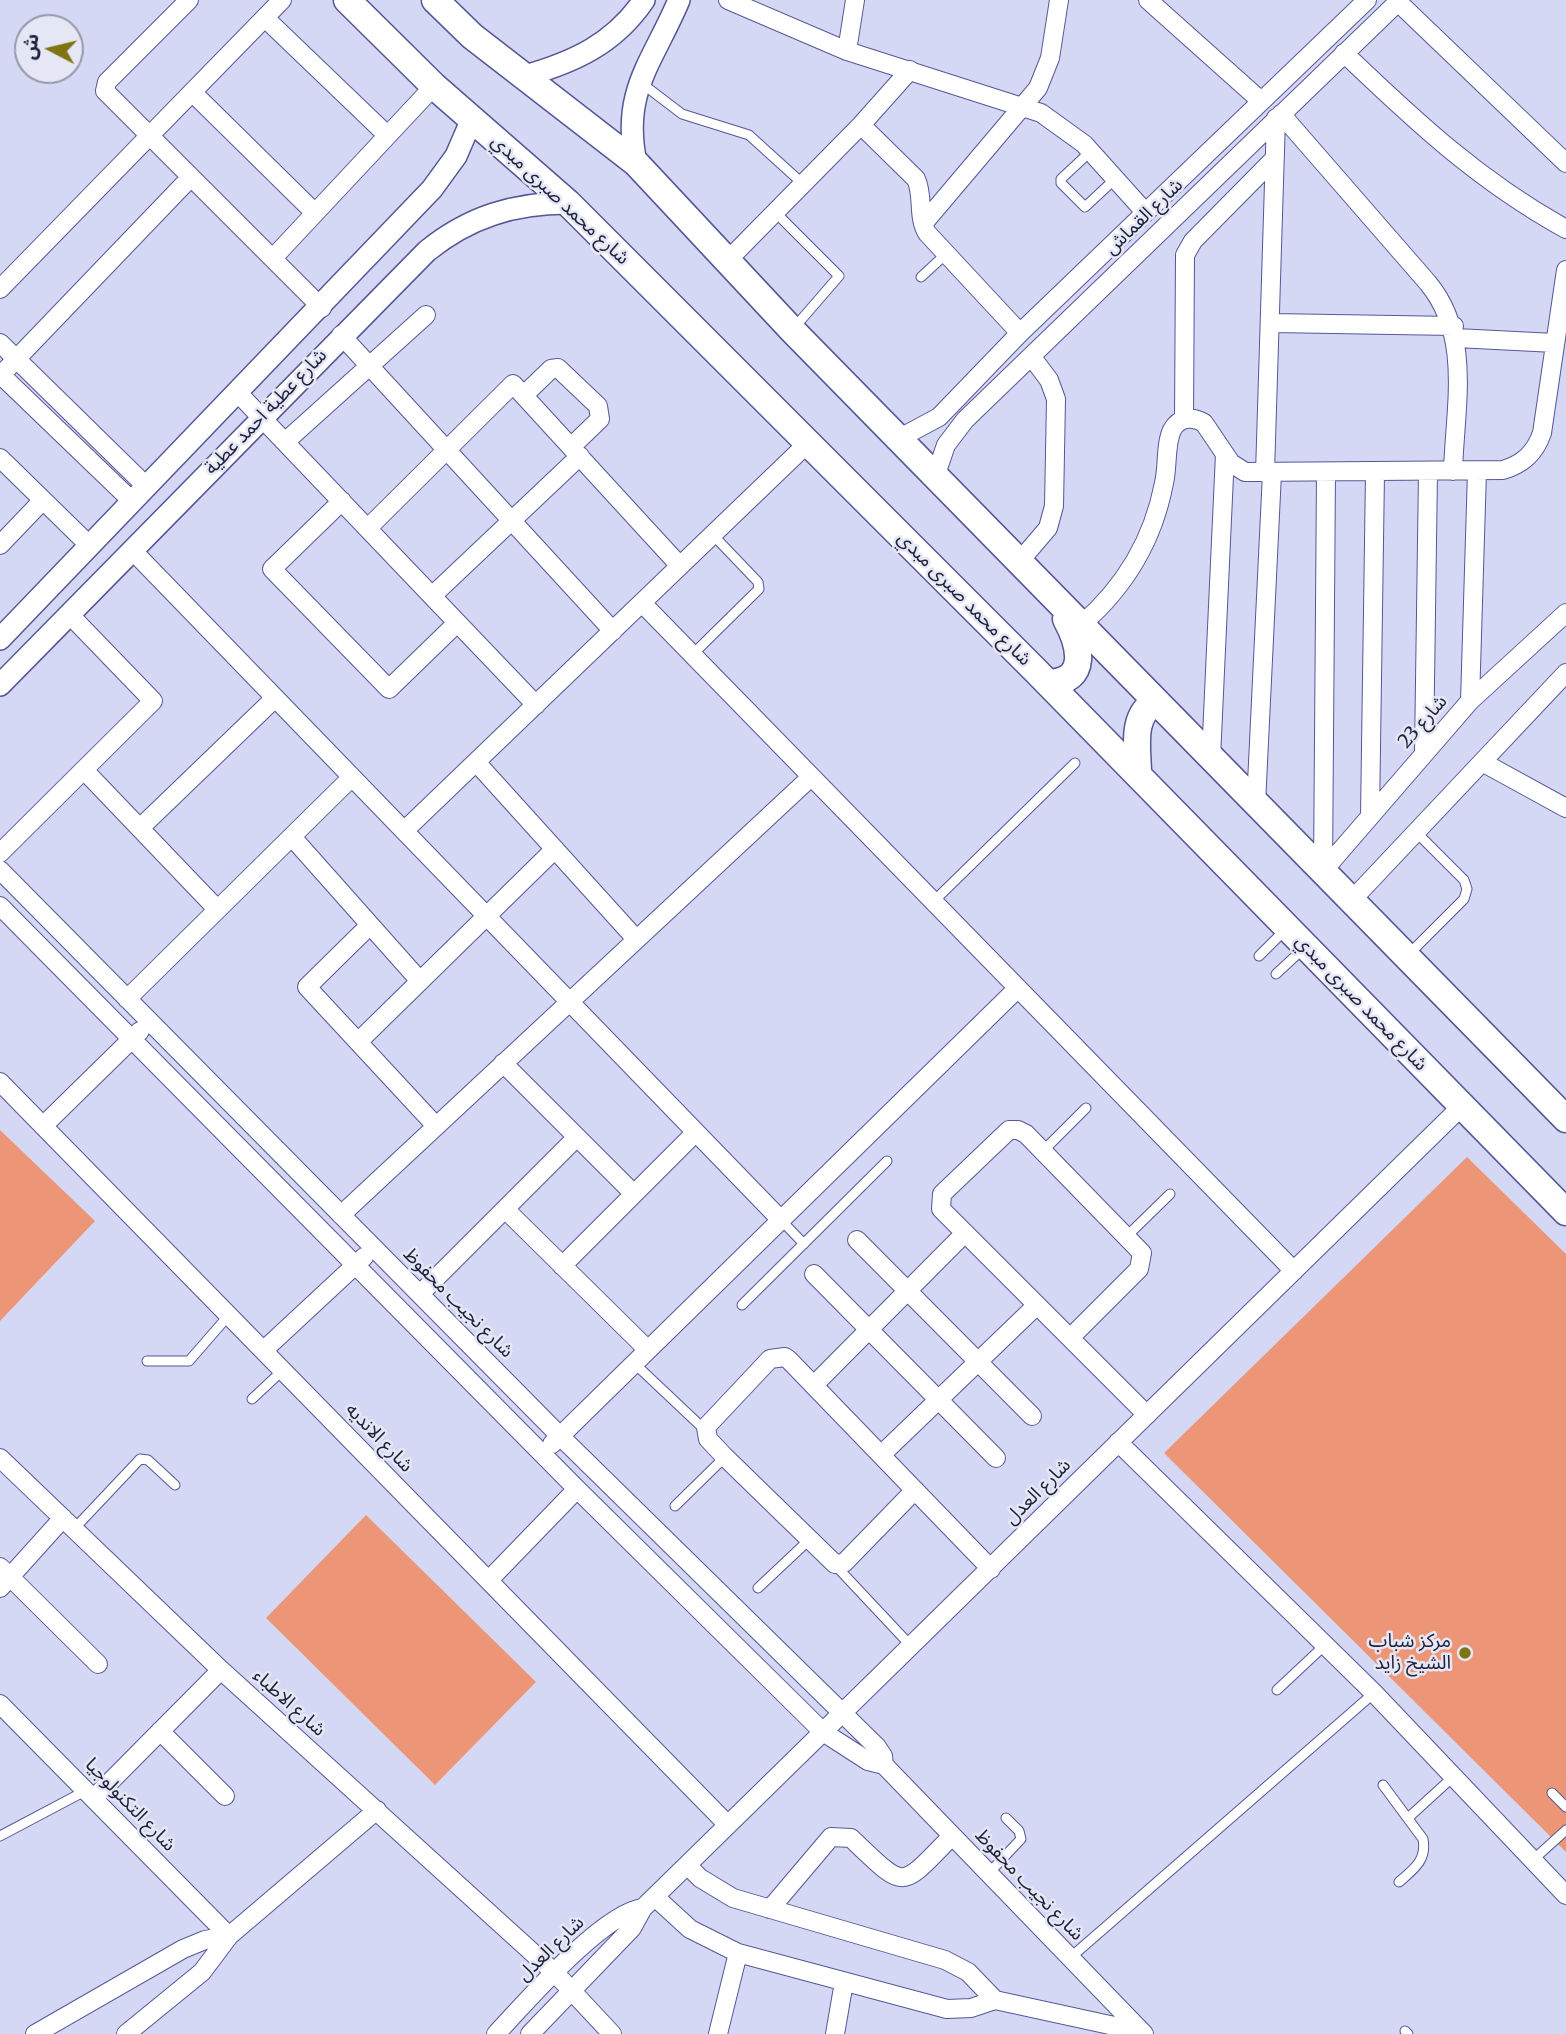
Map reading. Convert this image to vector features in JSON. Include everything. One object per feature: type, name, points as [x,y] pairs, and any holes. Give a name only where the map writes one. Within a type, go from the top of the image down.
[{"type":"main road","name":"شارع محمد صبرى مبدي","points":[[347,0],[434,86],[568,203],[1048,683],[1566,1212]]},
{"type":"main road","points":[[435,0],[472,36],[636,163],[726,262],[898,439],[1566,1119]]},
{"type":"main road","points":[[1048,683],[1067,678],[1079,661],[1080,650],[1056,599]]},
{"type":"main road","points":[[1138,774],[1139,721],[1143,712],[1156,702]]},
{"type":"street","points":[[188,0],[105,85],[107,94],[322,308]]},
{"type":"street","points":[[0,289],[282,0]]},
{"type":"street","points":[[525,76],[567,63],[613,37],[644,0]]},
{"type":"street","points":[[636,163],[632,114],[639,81],[680,0]]},
{"type":"street","points":[[728,0],[847,51],[1025,106],[1057,121],[1091,151],[1145,212]]},
{"type":"street","points":[[847,51],[855,0]]},
{"type":"street","points":[[923,225],[1025,106],[1047,68],[1059,0]]},
{"type":"street","points":[[1148,0],[1261,101]]},
{"type":"street","points":[[1369,0],[1385,15]]},
{"type":"street","name":"شارع القماش","points":[[898,439],[939,416],[1145,212],[1369,0]]},
{"type":"street","points":[[1399,1],[1566,163]]},
{"type":"street","name":"شارع القماش","points":[[935,477],[946,445],[954,432],[1399,1]]},
{"type":"street","points":[[265,18],[387,135]]},
{"type":"street","points":[[1344,53],[1464,164],[1499,189],[1566,229]]},
{"type":"street","points":[[726,262],[862,125],[910,71]]},
{"type":"street","points":[[273,258],[434,86]]},
{"type":"street","points":[[192,92],[315,213]]},
{"type":"street","points":[[1256,804],[1278,116]]},
{"type":"street","points":[[1278,116],[1439,296],[1455,332],[1453,471]]},
{"type":"street","name":"شارع عطية احمد عطية","points":[[0,639],[322,308],[439,181],[456,156],[472,119]]},
{"type":"street","points":[[862,125],[916,178],[923,225],[1020,333]]},
{"type":"street","points":[[1184,419],[1185,255],[1198,236],[1275,158]]},
{"type":"street","points":[[140,494],[0,375],[191,177]]},
{"type":"street","name":"شارع عطية احمد عطية","points":[[0,685],[426,251],[462,226],[503,209],[546,202],[568,203]]},
{"type":"street","points":[[1082,625],[1116,590],[1144,548],[1161,501],[1172,428],[1184,419],[1204,423],[1237,469],[1268,473],[1375,473],[1477,471],[1514,467],[1532,454],[1542,433],[1559,371],[1555,344],[1566,276]]},
{"type":"street","points":[[285,442],[426,315]]},
{"type":"street","points":[[1272,323],[1455,332],[1555,344]]},
{"type":"street","points":[[341,335],[613,631]]},
{"type":"street","points":[[0,343],[140,494]]},
{"type":"street","points":[[1019,562],[1048,528],[1054,506],[1056,399],[1049,380],[1031,356]]},
{"type":"street","points":[[432,596],[512,521],[575,452],[602,414],[598,406],[558,368],[551,369],[524,395]]},
{"type":"street","points":[[368,528],[513,384],[680,566]]},
{"type":"street","points":[[238,393],[536,705]]},
{"type":"street","points":[[404,831],[808,443]]},
{"type":"street","points":[[1210,758],[1225,454]]},
{"type":"street","points":[[0,457],[90,546]]},
{"type":"street","points":[[1470,701],[1477,471]]},
{"type":"street","points":[[1424,752],[1428,472]]},
{"type":"street","points":[[1323,871],[1326,473]]},
{"type":"street","points":[[1370,816],[1375,473]]},
{"type":"street","points":[[0,545],[43,500]]},
{"type":"street","points":[[342,501],[272,569],[389,689],[457,623]]},
{"type":"street","points":[[132,550],[781,1220]]},
{"type":"street","points":[[642,603],[1294,1271]]},
{"type":"street","name":"شارع 23","points":[[1323,871],[1470,701],[1566,613]]},
{"type":"street","points":[[0,853],[153,701],[69,614]]},
{"type":"street","points":[[1352,901],[1566,673]]},
{"type":"street","points":[[140,828],[275,698]]},
{"type":"street","points":[[477,762],[636,939]]},
{"type":"street","points":[[1482,762],[1566,808]]},
{"type":"street","points":[[84,770],[217,909]]},
{"type":"street","points":[[127,999],[352,777]]},
{"type":"street","points":[[341,1214],[811,777]]},
{"type":"street","points":[[292,837],[420,981]]},
{"type":"street","points":[[358,1042],[555,849]]},
{"type":"street","name":"شارع نجيب محفوظ","points":[[0,870],[560,1436],[881,1751],[884,1765],[1143,2033]]},
{"type":"street","name":"شارع نجيب محفوظ","points":[[0,906],[542,1454],[823,1732],[842,1742],[867,1761],[884,1765]]},
{"type":"street","points":[[370,925],[307,987],[436,1126]]},
{"type":"street","points":[[542,1454],[1018,988]]},
{"type":"street","points":[[43,1126],[150,1022]]},
{"type":"street","points":[[503,1063],[634,1194]]},
{"type":"street","name":"شارع الانديه","points":[[0,1082],[728,1825]]},
{"type":"street","name":"شارع العدل","points":[[530,2034],[632,1928],[649,1902],[1462,1106]]},
{"type":"street","points":[[1070,1338],[1142,1264],[1142,1253],[1023,1132],[1009,1130],[946,1190],[940,1199],[941,1209],[965,1233],[1037,1305],[1070,1338],[1147,1415]]},
{"type":"street","points":[[562,1266],[696,1132]]},
{"type":"street","points":[[420,1294],[577,1137]]},
{"type":"street","points":[[505,1209],[648,1350]]},
{"type":"street","points":[[814,1385],[965,1233]]},
{"type":"street","points":[[857,1240],[1032,1416]]},
{"type":"street","points":[[264,1350],[374,1248]]},
{"type":"street","points":[[814,1274],[996,1458]]},
{"type":"street","points":[[881,1455],[1037,1305]]},
{"type":"street","points":[[915,1490],[844,1563],[835,1564],[725,1457],[708,1439],[706,1431],[710,1419],[775,1357],[789,1360],[915,1490],[990,1569]]},
{"type":"street","points":[[1118,1443],[1374,1693],[1566,1895]]},
{"type":"street","name":"شارع الاطباء","points":[[0,1458],[220,1670],[555,1973],[612,2034]]},
{"type":"street","points":[[489,1580],[577,1489]]},
{"type":"street","points":[[68,1523],[3,1577],[97,1664]]},
{"type":"street","points":[[90,1794],[160,1731],[220,1670]]},
{"type":"street","name":"شارع التكنولوجيا","points":[[0,1704],[229,1936]]},
{"type":"street","points":[[160,1731],[225,1796]]},
{"type":"street","points":[[126,2034],[202,1972],[229,1936],[377,1810]]},
{"type":"street","points":[[770,1909],[831,1837],[851,1838],[889,1874],[900,1878],[914,1875],[952,1836]]},
{"type":"street","points":[[687,1865],[716,1889],[733,1898],[945,1960],[978,1980],[995,2000]]},
{"type":"street","points":[[649,1902],[690,1929],[738,1953],[844,1982],[947,2009],[971,2008],[995,2000],[1143,2033]]},
{"type":"street","name":"شارع العدل","points":[[496,2034],[555,1973],[616,1917],[649,1902]]},
{"type":"street","points":[[35,2034],[183,1949],[205,1940],[229,1936]]},
{"type":"street","points":[[718,2034],[738,1953]]},
{"type":"street","points":[[835,2034],[844,1982]]},
{"type":"lane","points":[[639,81],[682,114],[749,135],[803,184]]},
{"type":"lane","points":[[1091,151],[1061,183],[1085,207],[1115,179]]},
{"type":"lane","points":[[775,212],[839,276],[792,330]]},
{"type":"lane","points":[[921,277],[947,253]]},
{"type":"lane","points":[[692,655],[759,589],[758,582],[713,535]]},
{"type":"lane","points":[[933,902],[1075,763]]},
{"type":"lane","points":[[1406,957],[1464,899],[1467,889],[1464,880],[1416,832]]},
{"type":"lane","points":[[1259,956],[1296,937]]},
{"type":"lane","points":[[1276,974],[1296,937]]},
{"type":"lane","points":[[1043,1151],[1086,1108]]},
{"type":"lane","points":[[742,1305],[887,1161]]},
{"type":"lane","points":[[1127,1236],[1170,1194]]},
{"type":"lane","points":[[781,1220],[804,1244]]},
{"type":"lane","points":[[147,1361],[189,1361],[229,1315]]},
{"type":"lane","points":[[634,1363],[706,1431]]},
{"type":"lane","points":[[252,1399],[283,1370]]},
{"type":"lane","points":[[675,1506],[725,1457]]},
{"type":"lane","points":[[68,1523],[140,1459],[148,1460],[175,1485]]},
{"type":"lane","points":[[758,1588],[809,1540]]},
{"type":"lane","points":[[835,1564],[911,1646]]},
{"type":"lane","points":[[1277,1690],[1325,1645]]},
{"type":"lane","points":[[1070,1958],[1374,1693]]},
{"type":"lane","points":[[1408,1818],[1454,1776]]},
{"type":"lane","points":[[1383,1785],[1423,1839],[1425,1847],[1420,1863],[1399,1882]]},
{"type":"lane","points":[[1552,1793],[1566,1807]]},
{"type":"lane","points":[[0,1836],[90,1794]]},
{"type":"lane","points":[[989,1873],[1021,1839],[1018,1831],[1006,1818]]},
{"type":"lane","points":[[1534,1859],[1566,1830]]},
{"type":"shaded area","points":[[0,1130],[95,1221],[0,1321]]},
{"type":"shaded area","name":"مركز شباب الشيخ زايد","points":[[1467,1157],[1566,1254],[1566,1852],[1164,1453]]},
{"type":"shaded area","points":[[366,1515],[536,1682],[435,1785],[266,1618]]},
{"type":"place","name":"مركز شباب الشيخ زايد","points":[[1465,1653]]}]
